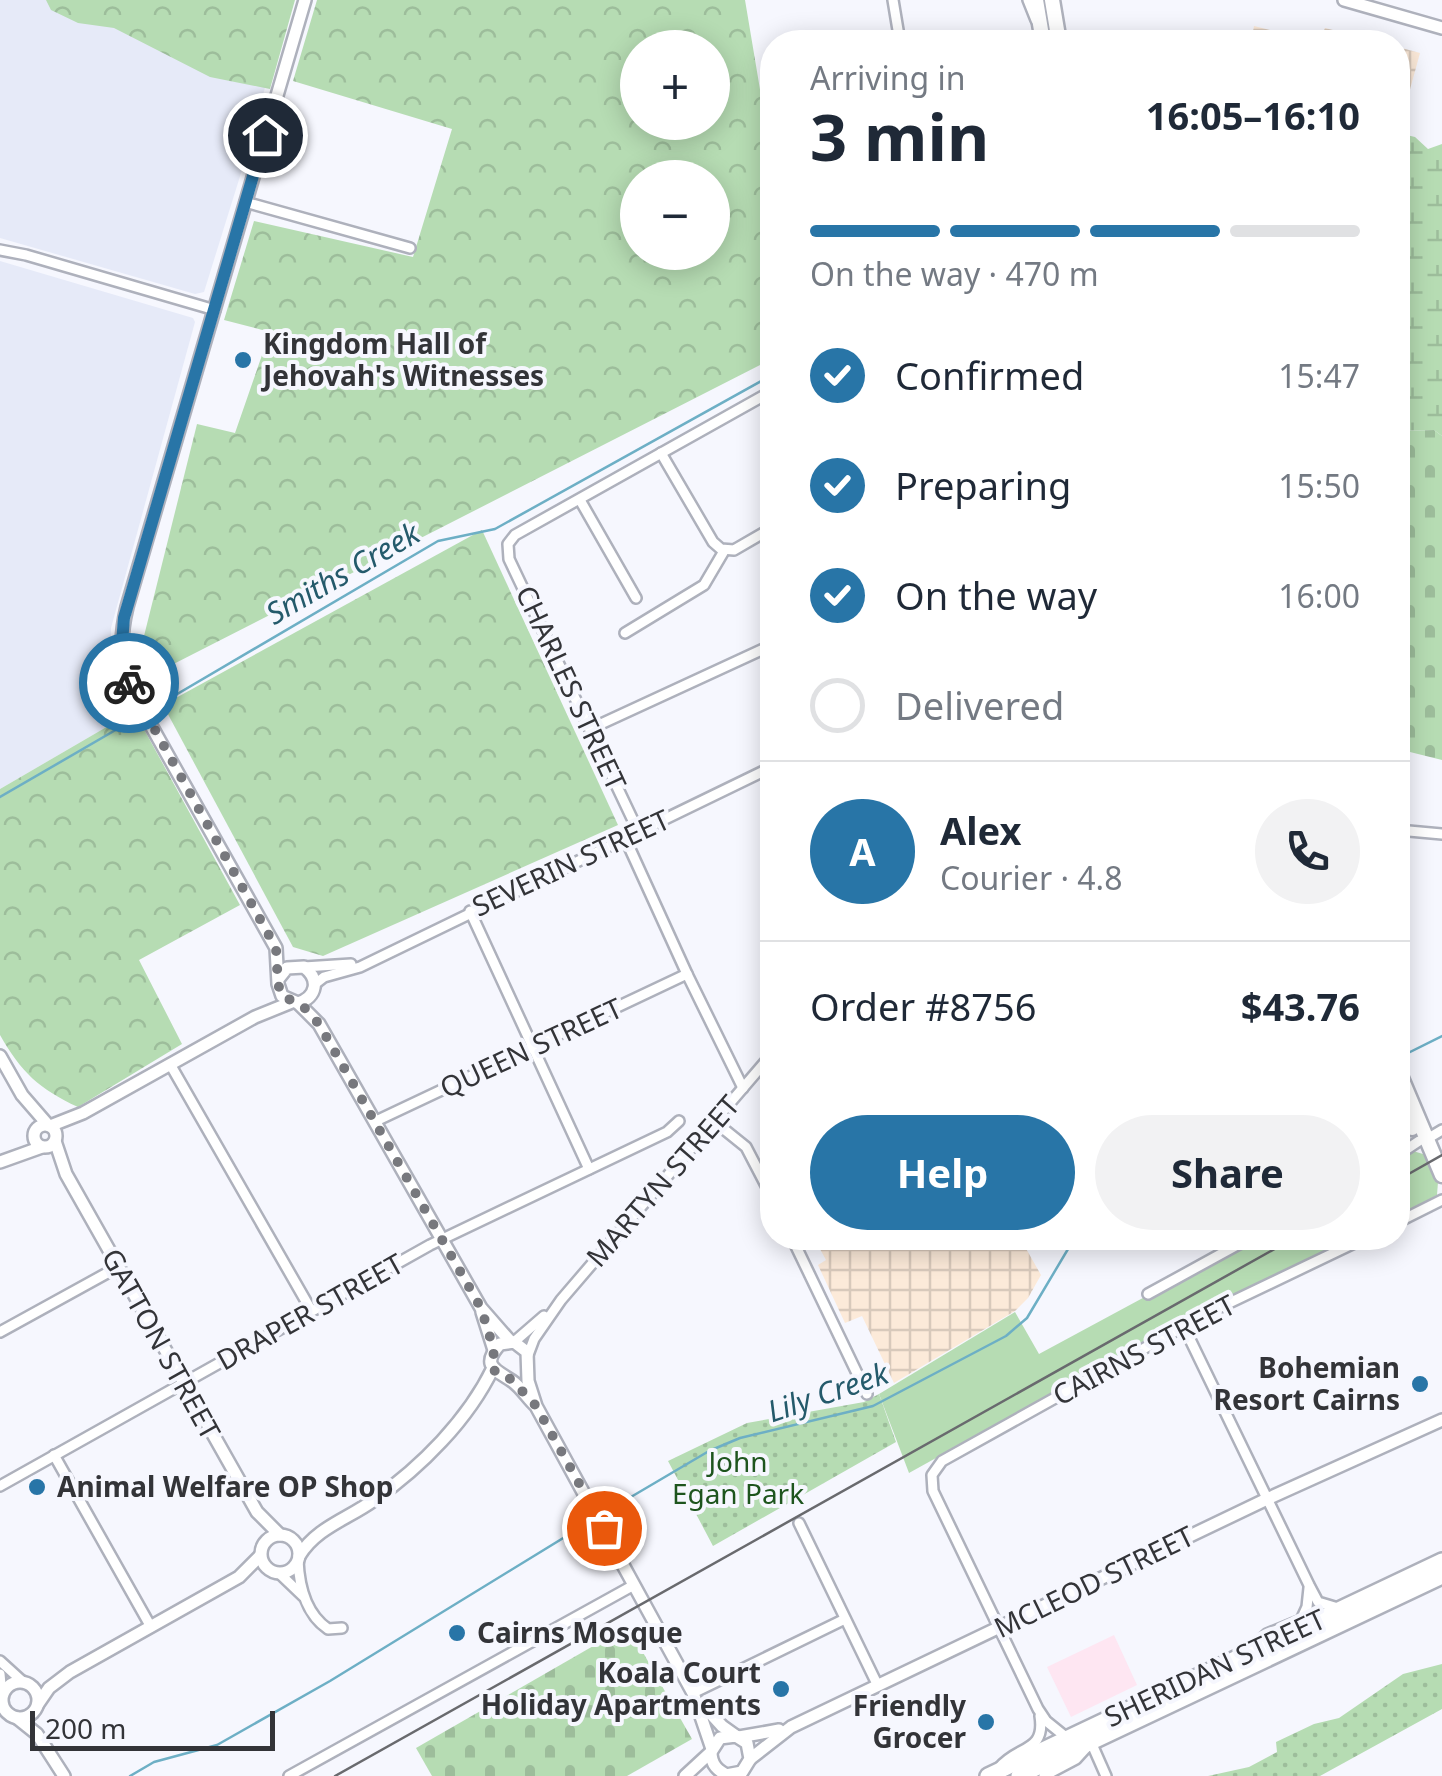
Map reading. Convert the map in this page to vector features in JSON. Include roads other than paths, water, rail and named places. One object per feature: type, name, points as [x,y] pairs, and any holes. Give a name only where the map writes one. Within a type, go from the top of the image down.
[{"type":"highway","name":"SHERIDAN STREET","points":[[991,1774],[1442,1560]]},
{"type":"highway","name":"SHERIDAN STREET","points":[[1019,1776],[1442,1576]]},
{"type":"main road","points":[[1036,0],[1041,30]]},
{"type":"main road","points":[[1052,0],[1057,30]]},
{"type":"main road","points":[[1410,1104],[1423,1140]]},
{"type":"main road","points":[[1410,1119],[1442,1178]]},
{"type":"street","points":[[238,1577],[291,1570],[320,1532],[371,1503],[413,1470],[472,1404],[492,1368],[494,1350],[481,1308],[319,1024],[295,1002],[282,996],[276,948],[135,697],[123,668],[120,646],[124,618],[304,0]]},
{"type":"street","points":[[893,0],[898,30]]},
{"type":"street","points":[[1028,0],[1040,26]]},
{"type":"street","points":[[1349,1],[1442,28]]},
{"type":"street","points":[[245,202],[410,248]]},
{"type":"street","points":[[0,250],[215,310]]},
{"type":"street","points":[[636,598],[580,500],[760,398]]},
{"type":"street","points":[[661,453],[720,549]]},
{"type":"street","name":"CHARLES STREET","points":[[580,500],[516,535],[508,544],[509,558],[638,831]]},
{"type":"street","points":[[720,549],[734,550],[760,535]]},
{"type":"street","points":[[625,633],[704,585],[720,549]]},
{"type":"street","points":[[590,729],[760,651]]},
{"type":"street","name":"SEVERIN STREET","points":[[314,987],[760,774]]},
{"type":"street","points":[[1410,831],[1442,834]]},
{"type":"street","points":[[625,838],[744,1088]]},
{"type":"street","points":[[470,911],[589,1169]]},
{"type":"street","points":[[276,948],[313,976],[319,1024]]},
{"type":"street","name":"SEVERIN STREET","points":[[302,966],[341,966],[370,959]]},
{"type":"street","points":[[254,1017],[286,968],[302,966]]},
{"type":"street","name":"QUEEN STREET","points":[[376,1122],[687,974]]},
{"type":"street","points":[[0,1161],[34,1135],[39,1126],[83,1113],[254,1017],[309,998],[314,987]]},
{"type":"street","points":[[0,1056],[22,1094],[49,1126]]},
{"type":"street","points":[[170,1064],[311,1310]]},
{"type":"street","name":"MARTYN STREET","points":[[528,1362],[534,1339],[554,1308],[760,1069]]},
{"type":"street","points":[[22,1094],[34,1135]]},
{"type":"street","points":[[0,1161],[43,1148],[83,1113]]},
{"type":"street","name":"DRAPER STREET","points":[[0,1486],[442,1239],[667,1132],[679,1121]]},
{"type":"street","points":[[715,1122],[746,1147],[760,1173]]},
{"type":"street","name":"GATTON STREET","points":[[49,1126],[66,1174]]},
{"type":"street","points":[[1410,1148],[1442,1130]]},
{"type":"street","name":"GATTON STREET","points":[[34,1135],[66,1174],[257,1512],[286,1536]]},
{"type":"street","points":[[1410,1216],[1442,1200]]},
{"type":"street","points":[[798,1250],[867,1394]]},
{"type":"street","points":[[1148,1294],[1228,1250]]},
{"type":"street","name":"CAIRNS STREET","points":[[1000,1627],[932,1492],[932,1476],[942,1461],[1184,1326],[1340,1250]]},
{"type":"street","points":[[0,1332],[118,1267]]},
{"type":"street","points":[[481,1308],[528,1362],[536,1406]]},
{"type":"street","name":"MARTYN STREET","points":[[512,1342],[554,1308]]},
{"type":"street","points":[[1184,1326],[1309,1585],[1323,1605],[1342,1609]]},
{"type":"street","points":[[494,1350],[512,1342]]},
{"type":"street","points":[[472,1404],[528,1362]]},
{"type":"street","points":[[492,1368],[536,1406],[694,1693],[722,1726],[749,1746],[752,1776]]},
{"type":"street","name":"MCLEOD STREET","points":[[750,1761],[791,1727],[1442,1417]]},
{"type":"street","points":[[54,1456],[151,1627]]},
{"type":"street","name":"GATTON STREET","points":[[257,1512],[261,1551]]},
{"type":"street","points":[[800,1523],[878,1686]]},
{"type":"street","points":[[10,1718],[29,1716],[49,1688],[70,1672],[238,1577],[270,1538],[320,1532]]},
{"type":"street","points":[[286,1536],[298,1546],[305,1598]]},
{"type":"street","points":[[261,1551],[264,1566],[305,1598],[321,1624],[332,1630],[342,1628]]},
{"type":"street","points":[[289,1776],[634,1585]]},
{"type":"street","points":[[1245,1654],[1267,1634],[1300,1620],[1306,1612],[1309,1585]]},
{"type":"street","points":[[694,1693],[845,1619]]},
{"type":"street","points":[[1000,1627],[1038,1709],[1067,1738]]},
{"type":"street","points":[[0,1661],[36,1691],[48,1748]]},
{"type":"street","points":[[1,1699],[11,1684],[48,1680],[70,1672]]},
{"type":"street","points":[[0,1674],[5,1712],[33,1730],[64,1776]]},
{"type":"street","points":[[694,1693],[714,1765],[723,1775],[739,1774],[750,1761]]},
{"type":"street","points":[[991,1774],[1006,1758],[1038,1740],[1042,1731],[1038,1709]]},
{"type":"street","name":"MCLEOD STREET","points":[[738,1736],[791,1727]]},
{"type":"street","points":[[685,1776],[723,1737],[738,1736]]},
{"type":"street","points":[[1044,1776],[1076,1760],[1092,1742],[1106,1776]]},
{"type":"waterway","name":"Smiths Creek","points":[[150,710],[438,541],[495,529],[760,382]]},
{"type":"waterway","name":"Smiths Creek","points":[[0,797],[138,717]]},
{"type":"waterway","name":"Lily Creek","points":[[1410,1052],[1442,1036]]},
{"type":"waterway","name":"Lily Creek","points":[[602,1514],[709,1451],[740,1438],[873,1406],[1006,1336],[1027,1318],[1067,1250]]},
{"type":"waterway","points":[[130,1776],[154,1762],[217,1745],[330,1681],[591,1521]]},
{"type":"railway","points":[[1410,1173],[1442,1155]]},
{"type":"railway","points":[[335,1776],[1273,1250]]},
{"type":"place","name":"Kingdom Hall of Jehovah's Witnesses","points":[[243,360]]},
{"type":"place","name":"Bohemian Resort Cairns","points":[[1420,1384]]},
{"type":"place","name":"Animal Welfare OP Shop","points":[[37,1487]]},
{"type":"place","name":"Cairns Mosque","points":[[457,1633]]},
{"type":"place","name":"Koala Court Holiday Apartments","points":[[781,1689]]},
{"type":"place","name":"Friendly Grocer","points":[[986,1722]]},
{"type":"park label","name":"John Egan Park","points":[[738,1478]]}]
